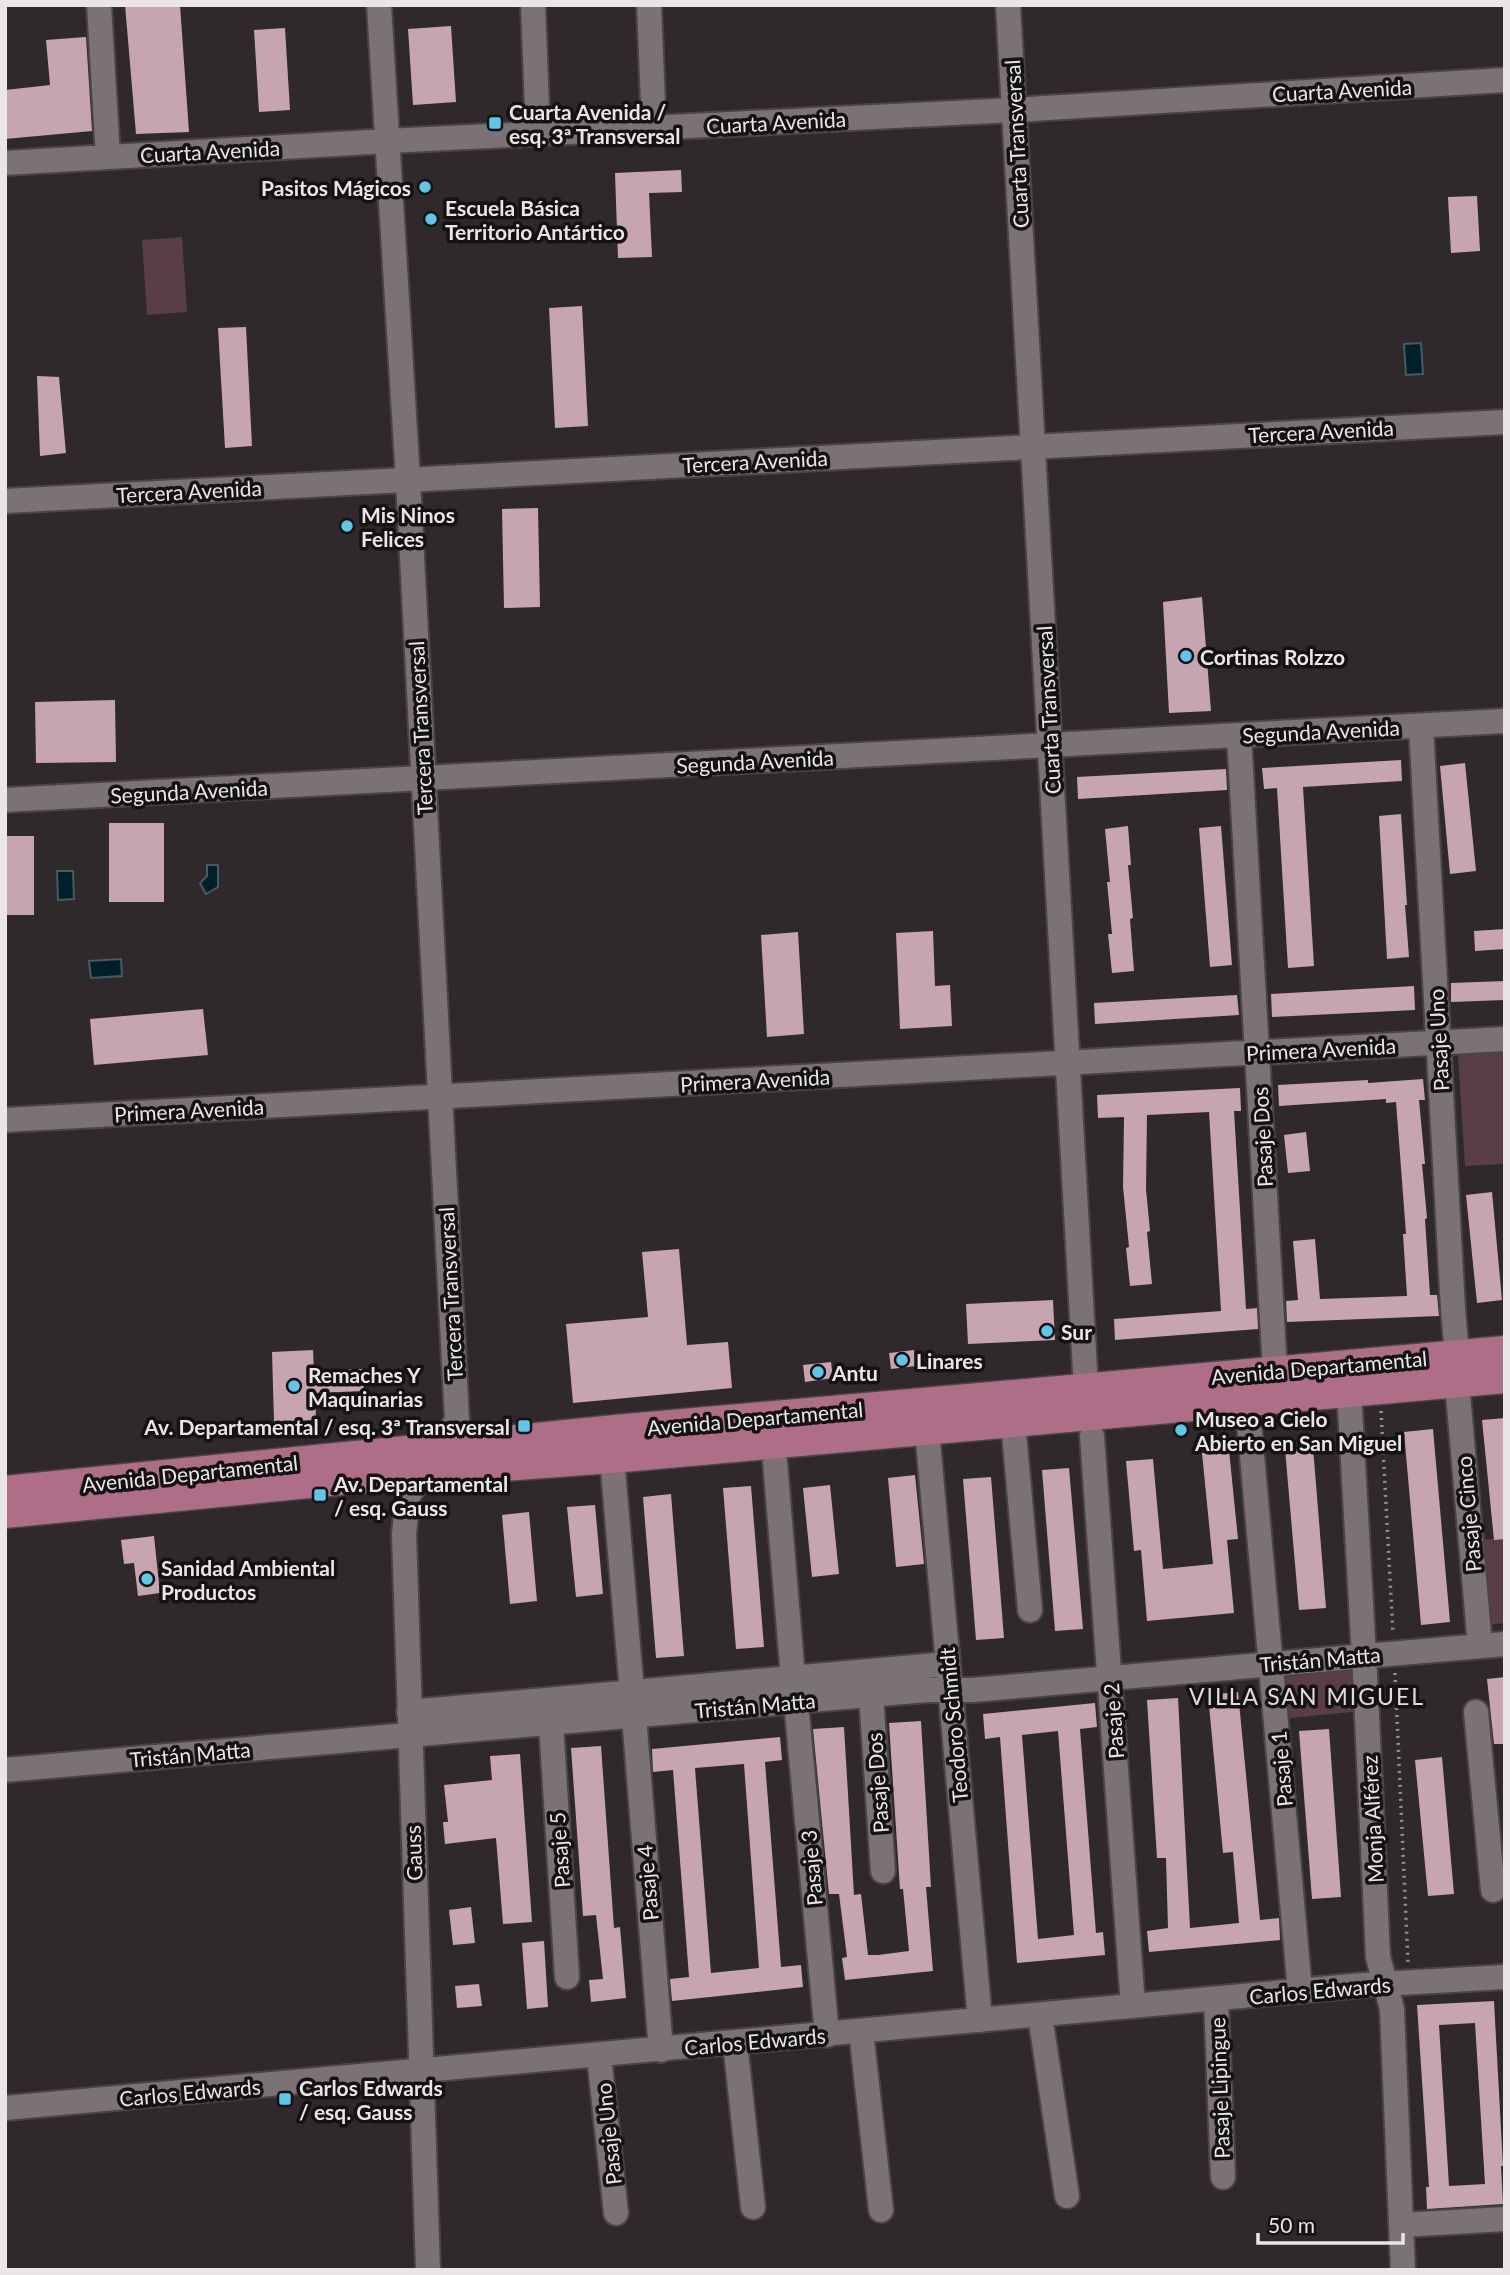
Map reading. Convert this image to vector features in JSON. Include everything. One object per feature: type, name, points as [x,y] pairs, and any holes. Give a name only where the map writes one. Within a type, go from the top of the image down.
[{"type":"main road","name":"Avenida Departamental","points":[[5,1513],[422,1472],[1013,1422],[1348,1379],[1457,1369],[1505,1351]]},
{"type":"main road","name":"Avenida Departamental","points":[[1457,1369],[1505,1378]]},
{"type":"main road","name":"Avenida Departamental","points":[[5,1491],[223,1471],[442,1446],[1089,1413],[1275,1371],[1348,1379]]},
{"type":"street","points":[[99,5],[108,157]]},
{"type":"street","name":"Tercera Transversal","points":[[379,5],[408,480],[457,1420],[442,1446]]},
{"type":"street","points":[[533,5],[538,134]]},
{"type":"street","points":[[649,5],[654,128]]},
{"type":"street","name":"Cuarta Transversal","points":[[1008,5],[1089,1413]]},
{"type":"street","name":"Cuarta Avenida","points":[[5,163],[1014,110],[1505,80]]},
{"type":"street","name":"Tercera Avenida","points":[[5,501],[1505,422]]},
{"type":"street","name":"Segunda Avenida","points":[[5,800],[1505,721]]},
{"type":"street","name":"Pasaje Uno","points":[[1421,726],[1457,1369]]},
{"type":"street","name":"Pasaje Dos","points":[[1239,735],[1275,1371]]},
{"type":"street","name":"Primera Avenida","points":[[5,1121],[1505,1039]]},
{"type":"street","name":"Pasaje Cinco","points":[[1457,1369],[1480,1646]]},
{"type":"street","name":"Monja Alférez","points":[[1348,1379],[1378,1957],[1397,1983],[1392,2009],[1403,2270]]},
{"type":"street","name":"Pasaje 2","points":[[1089,1413],[1133,2006]]},
{"type":"street","points":[[1013,1422],[1030,1610]]},
{"type":"street","name":"Pasaje 1","points":[[1249,1422],[1300,1991]]},
{"type":"street","name":"Teodoro Schmidt","points":[[927,1430],[980,2020]]},
{"type":"street","name":"Gauss","points":[[428,2270],[404,1564],[405,1511],[408,1496],[442,1446]]},
{"type":"street","name":"Pasaje 4","points":[[612,1458],[661,2050]]},
{"type":"street","name":"Pasaje 3","points":[[775,1462],[827,2035]]},
{"type":"street","name":"Tristán Matta","points":[[794,1690],[871,1695],[950,1689],[973,1690],[1505,1644]]},
{"type":"street","name":"Tristán Matta","points":[[5,1770],[410,1724],[794,1690],[948,1664]]},
{"type":"street","name":"Pasaje Dos","points":[[871,1695],[883,1871]]},
{"type":"street","name":"Tristán Matta","points":[[410,1724],[551,1723],[633,1704]]},
{"type":"street","points":[[1476,1712],[1494,1795],[1493,1890]]},
{"type":"street","name":"Pasaje 5","points":[[551,1723],[567,1977]]},
{"type":"street","name":"Carlos Edwards","points":[[5,2108],[1300,1991],[1505,1977]]},
{"type":"street","name":"Pasaje Lipingue","points":[[1216,1999],[1223,2177]]},
{"type":"street","points":[[1040,2015],[1067,2196]]},
{"type":"street","points":[[861,2031],[881,2210]]},
{"type":"street","points":[[735,2043],[752,2207]]},
{"type":"street","name":"Pasaje Uno","points":[[599,2056],[616,2213]]},
{"type":"street","points":[[1401,2225],[1505,2220]]},
{"type":"path","points":[[1381,1409],[1395,1653],[1397,1983]]},
{"type":"shaded area","points":[[182,237],[187,312],[147,315],[142,240]]},
{"type":"shaded area","points":[[1505,1052],[1505,1164],[1465,1166],[1458,1055]]},
{"type":"shaded area","points":[[1505,1538],[1505,1623],[1488,1625],[1480,1540]]},
{"type":"shaded area","points":[[1357,1665],[1361,1711],[1281,1719],[1277,1673]]},
{"type":"water","points":[[1421,343],[1423,374],[1406,375],[1404,344]]},
{"type":"water","points":[[207,865],[218,865],[218,887],[206,894],[200,883],[207,876]]},
{"type":"water","points":[[57,871],[73,871],[74,899],[58,900]]},
{"type":"water","points":[[121,959],[122,976],[91,978],[89,961]]},
{"type":"building","points":[[125,5],[180,5],[189,132],[136,134]]},
{"type":"building","points":[[451,26],[456,102],[413,105],[408,29]]},
{"type":"building","points":[[285,28],[290,110],[259,112],[254,30]]},
{"type":"building","points":[[86,37],[92,131],[5,139],[5,90],[50,85],[46,40]]},
{"type":"building","points":[[681,170],[682,192],[649,193],[652,257],[618,258],[615,173]]},
{"type":"building","points":[[1477,196],[1480,251],[1451,253],[1448,197]]},
{"type":"building","points":[[582,306],[588,426],[555,428],[549,308]]},
{"type":"building","points":[[246,327],[252,446],[225,448],[218,328]]},
{"type":"building","points":[[37,376],[59,377],[66,453],[40,456]]},
{"type":"building","points":[[538,508],[540,607],[504,608],[502,509]]},
{"type":"building","name":"Cortinas Rolzzo","points":[[1202,597],[1211,711],[1169,713],[1163,602]]},
{"type":"building","points":[[115,700],[116,762],[36,763],[35,702]]},
{"type":"building","points":[[1401,760],[1402,781],[1303,787],[1314,966],[1288,968],[1277,788],[1264,789],[1262,768]]},
{"type":"building","points":[[1465,763],[1476,871],[1450,874],[1440,766]]},
{"type":"building","points":[[1226,769],[1227,790],[1078,799],[1077,777]]},
{"type":"building","points":[[1401,814],[1409,957],[1387,959],[1379,816]]},
{"type":"building","points":[[109,823],[164,823],[164,902],[109,902]]},
{"type":"building","points":[[1128,826],[1134,971],[1112,973],[1108,934],[1112,934],[1107,882],[1110,882],[1105,829]]},
{"type":"building","points":[[1221,826],[1232,965],[1210,967],[1199,828]]},
{"type":"building","points":[[5,836],[34,836],[34,915],[5,915]]},
{"type":"building","points":[[1505,929],[1505,949],[1475,951],[1474,931]]},
{"type":"building","points":[[933,931],[935,986],[950,985],[952,1026],[900,1029],[896,933]]},
{"type":"building","points":[[798,932],[804,1034],[767,1037],[761,935]]},
{"type":"building","points":[[1505,981],[1505,1000],[1451,1002],[1451,983]]},
{"type":"building","points":[[1414,986],[1415,1010],[1272,1017],[1271,994]]},
{"type":"building","points":[[1237,995],[1239,1015],[1095,1024],[1094,1003]]},
{"type":"building","points":[[203,1009],[208,1055],[94,1065],[90,1019]]},
{"type":"building","points":[[1423,1079],[1425,1100],[1419,1100],[1425,1164],[1422,1164],[1430,1295],[1437,1295],[1439,1316],[1287,1322],[1286,1301],[1298,1300],[1293,1241],[1315,1239],[1320,1299],[1407,1296],[1403,1234],[1406,1234],[1396,1102],[1386,1103],[1386,1099],[1279,1106],[1278,1085]]},
{"type":"building","points":[[1240,1088],[1241,1111],[1234,1111],[1246,1309],[1257,1308],[1258,1329],[1115,1340],[1114,1319],[1221,1311],[1209,1112],[1147,1115],[1146,1189],[1150,1231],[1147,1232],[1152,1284],[1130,1286],[1123,1187],[1124,1117],[1098,1118],[1097,1095]]},
{"type":"building","points":[[1306,1132],[1310,1171],[1288,1173],[1284,1135]]},
{"type":"building","points":[[1492,1192],[1502,1300],[1477,1303],[1466,1195]]},
{"type":"building","points":[[679,1249],[687,1345],[728,1342],[732,1388],[573,1403],[566,1324],[648,1317],[642,1252]]},
{"type":"building","points":[[1053,1300],[1055,1340],[968,1344],[966,1304]]},
{"type":"building","name":"Remaches Y Maquinarias","points":[[313,1350],[314,1371],[363,1369],[364,1391],[315,1393],[316,1420],[274,1422],[272,1352]]},
{"type":"building","name":"Linares","points":[[914,1350],[916,1366],[891,1369],[889,1353]]},
{"type":"building","name":"Antu","points":[[831,1362],[833,1378],[805,1382],[803,1365]]},
{"type":"building","points":[[1505,1418],[1505,1539],[1494,1540],[1482,1420]]},
{"type":"building","points":[[1433,1429],[1450,1622],[1421,1625],[1404,1432]]},
{"type":"building","points":[[1313,1447],[1326,1608],[1299,1610],[1285,1449]]},
{"type":"building","points":[[1229,1450],[1238,1539],[1227,1540],[1234,1613],[1147,1621],[1141,1550],[1134,1551],[1126,1461],[1153,1459],[1163,1569],[1213,1564],[1202,1453]]},
{"type":"building","points":[[1069,1468],[1083,1629],[1055,1631],[1042,1470]]},
{"type":"building","points":[[915,1475],[924,1564],[896,1567],[888,1478]]},
{"type":"building","points":[[991,1477],[1004,1638],[976,1640],[963,1479]]},
{"type":"building","points":[[830,1485],[839,1574],[812,1577],[803,1488]]},
{"type":"building","points":[[751,1486],[764,1647],[736,1649],[723,1488]]},
{"type":"building","points":[[671,1494],[684,1656],[656,1658],[643,1497]]},
{"type":"building","points":[[595,1505],[603,1594],[576,1597],[567,1507]]},
{"type":"building","points":[[529,1512],[537,1601],[510,1604],[502,1515]]},
{"type":"building","name":"Sanidad Ambiental Productos","points":[[154,1536],[160,1593],[138,1596],[134,1563],[124,1564],[121,1540]]},
{"type":"building","points":[[1505,1677],[1505,1744],[1494,1744],[1487,1679]]},
{"type":"building","points":[[1238,1692],[1260,1920],[1279,1918],[1280,1940],[1149,1952],[1147,1931],[1168,1928],[1166,1858],[1157,1858],[1147,1700],[1178,1698],[1190,1928],[1239,1923],[1233,1852],[1223,1853],[1208,1695]]},
{"type":"building","points":[[1095,1703],[1097,1727],[1080,1729],[1096,1933],[1103,1932],[1105,1955],[1017,1963],[1000,1737],[985,1739],[983,1714]],"holes":[[[1058,1731],[1074,1935],[1038,1939],[1022,1735]]]},
{"type":"building","points":[[921,1721],[931,1887],[926,1887],[933,1971],[845,1980],[842,1958],[847,1957],[839,1894],[829,1894],[813,1729],[844,1727],[854,1895],[861,1894],[868,1955],[878,1955],[909,1951],[903,1889],[900,1889],[889,1723]]},
{"type":"building","points":[[1329,1729],[1341,1897],[1312,1899],[1299,1731]]},
{"type":"building","points":[[780,1737],[782,1760],[765,1762],[781,1967],[801,1965],[803,1987],[672,2001],[670,1979],[689,1977],[673,1770],[653,1772],[652,1749]],"holes":[[[744,1764],[759,1968],[711,1973],[695,1768]]]},
{"type":"building","points":[[601,1746],[614,1928],[620,1927],[626,1998],[591,2002],[589,1980],[603,1979],[596,1915],[583,1916],[571,1748]]},
{"type":"building","points":[[520,1754],[532,1922],[503,1924],[496,1838],[445,1844],[443,1822],[448,1822],[444,1785],[492,1780],[490,1756]]},
{"type":"building","points":[[1442,1757],[1454,1894],[1428,1896],[1415,1760]]},
{"type":"building","points":[[471,1907],[475,1943],[453,1945],[449,1910]]},
{"type":"building","points":[[544,1941],[548,2007],[527,2009],[522,1943]]},
{"type":"building","points":[[479,1984],[482,2006],[457,2008],[455,1986]]},
{"type":"building","points":[[1494,2001],[1503,2204],[1427,2209],[1426,2187],[1429,2187],[1417,2005]],"holes":[[[1475,2023],[1485,2184],[1449,2186],[1439,2025]]]},
{"type":"place","name":"Cuarta Avenida / esq. 3ª Transversal","points":[[495,123]]},
{"type":"place","name":"Pasitos Mágicos","points":[[425,187]]},
{"type":"place","name":"Escuela Básica Territorio Antártico","points":[[431,219]]},
{"type":"place","name":"Mis Ninos Felices","points":[[347,526]]},
{"type":"place","name":"Cortinas Rolzzo","points":[[1186,656]]},
{"type":"place","name":"Sur","points":[[1047,1331]]},
{"type":"place","name":"Linares","points":[[902,1360]]},
{"type":"place","name":"Antu","points":[[818,1372]]},
{"type":"place","name":"Remaches Y Maquinarias","points":[[294,1386]]},
{"type":"place","name":"Av. Departamental / esq. 3ª Transversal","points":[[524,1426]]},
{"type":"place","name":"Museo a Cielo Abierto en San Miguel","points":[[1181,1430]]},
{"type":"place","name":"Av. Departamental / esq. Gauss","points":[[320,1495]]},
{"type":"place","name":"Sanidad Ambiental Productos","points":[[147,1579]]},
{"type":"place","name":"Carlos Edwards / esq. Gauss","points":[[285,2099]]},
{"type":"district","name":"VILLA SAN MIGUEL","points":[[1307,1696]]}]
